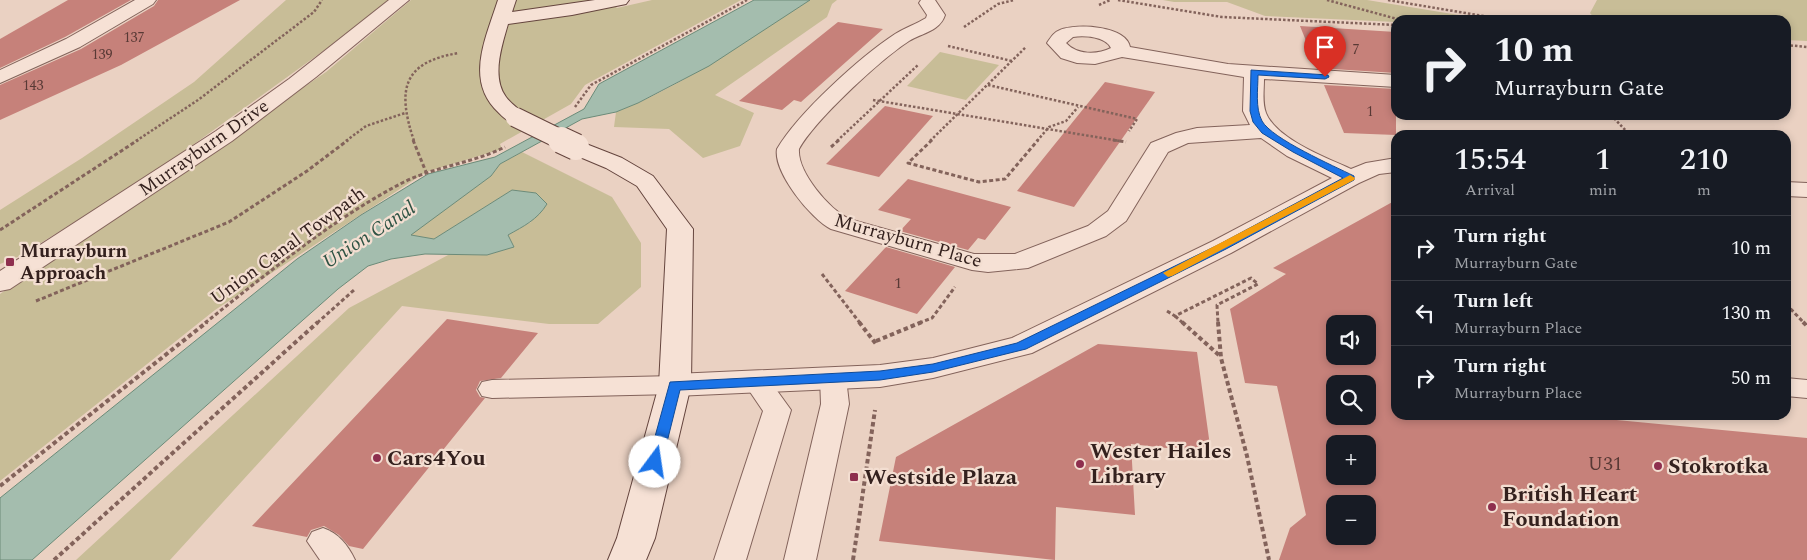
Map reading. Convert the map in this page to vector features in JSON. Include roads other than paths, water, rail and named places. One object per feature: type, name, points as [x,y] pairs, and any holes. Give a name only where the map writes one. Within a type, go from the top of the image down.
[{"type":"street","points":[[0,77],[73,43],[147,0]]},
{"type":"street","name":"Murrayburn Drive","points":[[0,283],[128,201],[246,120],[296,83],[400,0]]},
{"type":"street","points":[[508,0],[492,51],[488,79],[496,98],[515,118],[614,163],[645,182],[680,228],[675,385],[636,538],[627,560]]},
{"type":"street","points":[[502,19],[572,10],[620,0]]},
{"type":"street","name":"Murrayburn Place","points":[[927,1],[936,15],[934,21],[907,34],[838,93],[795,136],[788,148],[787,158],[797,177],[826,218],[840,224],[972,262],[988,264],[1019,262],[1097,231],[1117,216],[1159,148],[1169,141],[1187,136],[1265,131]]},
{"type":"street","points":[[1120,50],[1228,70],[1391,81]]},
{"type":"street","points":[[1254,72],[1254,111],[1258,122],[1265,131],[1289,146],[1351,178]]},
{"type":"street","points":[[675,385],[880,376],[933,368],[1021,346],[1222,247],[1351,178],[1374,168],[1391,166]]},
{"type":"street","points":[[1791,189],[1807,190]]},
{"type":"lane","points":[[800,560],[835,404],[833,378]]},
{"type":"lane","points":[[730,560],[777,410],[755,380]]},
{"type":"lane","points":[[492,389],[675,385]]},
{"type":"lane","points":[[1791,387],[1807,389]]},
{"type":"water","name":"Union Canal","points":[[754,0],[810,0],[709,66],[638,103],[616,112],[582,119],[500,164],[491,176],[411,235],[434,239],[512,190],[536,193],[547,204],[534,218],[508,235],[514,247],[487,255],[425,254],[391,259],[368,266],[338,289],[32,560],[0,560],[0,498],[297,259],[361,215],[428,174],[495,157],[584,109],[599,84]]},
{"type":"place","name":"Murrayburn Approach","points":[[10,262]]},
{"type":"place","name":"Cars4You","points":[[377,458]]},
{"type":"place","name":"Wester Hailes Library","points":[[1080,464]]},
{"type":"place","name":"Stokrotka","points":[[1658,466]]},
{"type":"place","name":"Westside Plaza","points":[[854,477]]},
{"type":"place","name":"British Heart Foundation","points":[[1492,507]]}]
